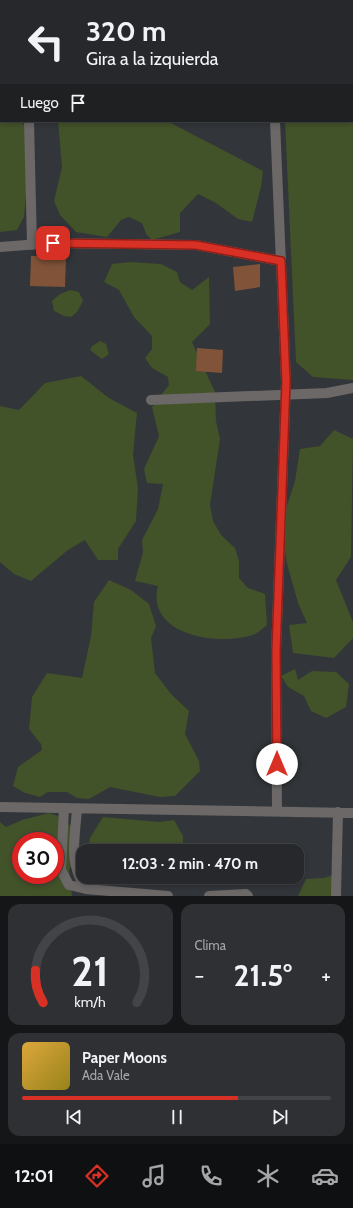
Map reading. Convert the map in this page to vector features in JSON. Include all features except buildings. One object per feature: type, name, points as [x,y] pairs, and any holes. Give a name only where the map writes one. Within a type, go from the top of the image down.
[{"type":"street","points":[[29,122],[32,244]]},
{"type":"street","points":[[275,122],[286,395],[276,652],[277,812]]},
{"type":"street","points":[[0,247],[53,243],[196,245],[281,261]]},
{"type":"street","points":[[151,400],[327,393],[353,388]]},
{"type":"street","points":[[0,807],[353,813]]},
{"type":"street","points":[[64,808],[60,870],[69,885],[86,889],[168,896]]},
{"type":"street","points":[[77,809],[74,864],[78,877],[86,889]]},
{"type":"street","points":[[336,896],[338,812]]},
{"type":"street","points":[[209,896],[229,894],[246,894],[248,896]]},
{"type":"green space","points":[[0,122],[21,122],[34,135],[30,152],[24,217],[17,230],[0,232]]},
{"type":"green space","points":[[58,122],[169,122],[263,171],[261,187],[252,222],[238,219],[216,203],[198,194],[180,213],[180,232],[152,240],[146,234],[142,223],[129,217],[121,220],[107,237],[76,232],[60,215],[54,201],[62,167]]},
{"type":"green space","points":[[285,122],[353,122],[353,380],[313,377],[296,362]]},
{"type":"green space","points":[[130,262],[161,264],[177,272],[180,282],[192,290],[209,277],[210,324],[192,342],[215,392],[216,421],[220,439],[210,505],[213,521],[221,535],[235,548],[239,561],[239,578],[248,588],[265,594],[267,625],[255,634],[241,638],[224,639],[206,638],[189,634],[174,627],[163,616],[157,603],[158,586],[135,581],[143,552],[142,540],[158,509],[163,484],[147,483],[144,469],[159,436],[152,407],[169,385],[168,377],[152,368],[145,358],[152,349],[152,336],[134,317],[119,290],[104,282],[112,264]]},
{"type":"green space","points":[[70,290],[79,292],[83,301],[77,312],[71,317],[64,316],[54,311],[52,301],[60,294]]},
{"type":"green space","points":[[100,341],[106,344],[109,354],[102,359],[90,350],[92,346]]},
{"type":"green space","points":[[81,376],[109,398],[137,413],[133,455],[138,488],[136,521],[118,549],[118,560],[98,560],[85,540],[68,550],[31,581],[14,574],[0,562],[0,406],[19,410],[45,383]]},
{"type":"green space","points":[[334,430],[353,439],[351,557],[336,580],[353,622],[353,638],[334,658],[293,653],[289,625],[307,623],[298,603],[287,564],[281,524],[295,481],[300,449],[320,446]]},
{"type":"green space","points":[[109,580],[131,590],[149,604],[156,626],[151,638],[155,673],[171,694],[189,711],[185,734],[199,761],[200,771],[175,796],[160,797],[110,787],[89,799],[77,798],[67,792],[48,792],[40,797],[25,793],[13,786],[18,767],[42,750],[41,744],[29,729],[32,697],[47,673],[82,678],[91,636],[94,602]]},
{"type":"green space","points":[[295,669],[298,680],[312,671],[336,672],[349,684],[346,707],[326,718],[311,711],[304,696],[288,687],[281,676]]},
{"type":"green space","points":[[49,813],[64,818],[77,834],[78,844],[76,844],[76,853],[69,870],[72,896],[0,896],[0,822],[6,827],[22,820]]},
{"type":"green space","points":[[103,817],[159,822],[174,820],[183,836],[183,844],[89,844],[90,838]]},
{"type":"green space","points":[[339,873],[338,896],[298,896],[306,879],[324,878]]},
{"type":"route","points":[[53,243],[196,245],[281,261],[286,382],[276,652],[277,764]]}]
